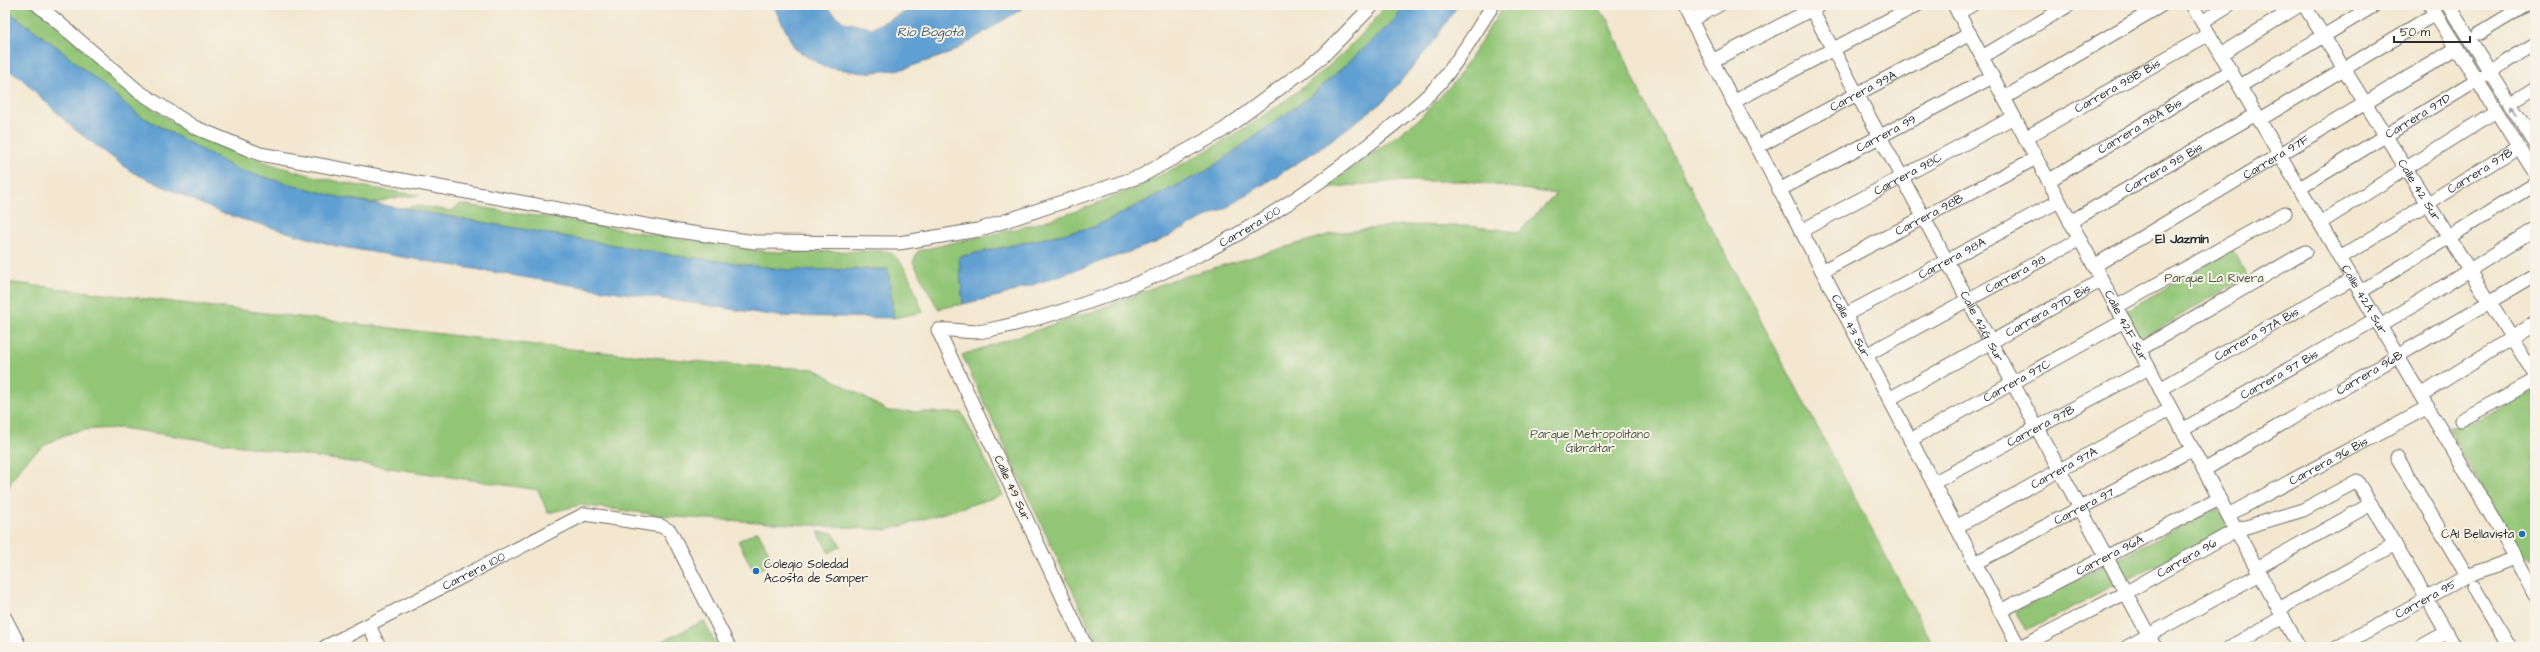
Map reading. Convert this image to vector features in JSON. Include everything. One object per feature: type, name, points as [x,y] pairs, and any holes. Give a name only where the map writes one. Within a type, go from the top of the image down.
[{"type":"street","points":[[38,5],[138,91],[194,127],[260,154],[678,231],[754,242],[868,243],[899,243],[978,230],[1141,176],[1222,131],[1323,56],[1373,5]]},
{"type":"street","name":"Carrera 100","points":[[938,330],[949,328],[965,333],[984,331],[1066,309],[1144,281],[1226,240],[1332,175],[1407,114],[1437,86],[1461,56],[1493,5]]},
{"type":"street","name":"Calle 43 Sur","points":[[1683,5],[2020,647]]},
{"type":"street","points":[[1691,20],[1719,5]]},
{"type":"street","points":[[1733,102],[1917,5]]},
{"type":"street","points":[[1956,9],[1972,5]]},
{"type":"street","points":[[1982,57],[2070,5]]},
{"type":"street","points":[[2004,98],[2162,5]]},
{"type":"street","name":"Calle 42A Sur","points":[[2192,5],[2516,558],[2529,570],[2535,594]]},
{"type":"street","points":[[2202,22],[2230,5]]},
{"type":"street","points":[[2221,54],[2300,5]]},
{"type":"street","name":"Calle 42 Sur","points":[[2304,5],[2535,375]]},
{"type":"street","points":[[2240,86],[2375,5]]},
{"type":"street","points":[[2448,5],[2535,143]]},
{"type":"street","points":[[2480,33],[2526,5]]},
{"type":"street","points":[[1712,61],[1814,6]]},
{"type":"street","name":"Calle 42G Sur","points":[[1814,6],[1833,49],[2155,647]]},
{"type":"street","name":"Calle 42F Sur","points":[[1956,9],[2299,647]]},
{"type":"street","points":[[2258,117],[2344,69],[2432,9],[2535,173]]},
{"type":"street","name":"Carrera 99A","points":[[1757,147],[1970,34]]},
{"type":"street","name":"Carrera 98B Bis","points":[[2025,138],[2209,34]]},
{"type":"street","name":"Carrera 97D","points":[[2300,188],[2535,44]]},
{"type":"street","name":"Carrera 97F","points":[[2094,266],[2457,48]]},
{"type":"street","name":"Carrera 98A Bis","points":[[2048,181],[2231,71]]},
{"type":"street","name":"Carrera 99","points":[[1779,190],[1992,77]]},
{"type":"street","points":[[2519,98],[2535,88]]},
{"type":"street","points":[[2320,223],[2496,111]]},
{"type":"street","name":"Carrera 98 Bis","points":[[2070,222],[2258,117]]},
{"type":"street","name":"Carrera 98C","points":[[1801,231],[2014,118]]},
{"type":"street","name":"Carrera 97B","points":[[2340,258],[2518,147]]},
{"type":"street","name":"Carrera 98B","points":[[1822,271],[2036,158]]},
{"type":"street","points":[[2360,292],[2535,184]]},
{"type":"street","name":"Carrera 98A","points":[[1845,315],[2059,201]]},
{"type":"street","points":[[2116,307],[2285,213]]},
{"type":"street","points":[[2378,322],[2470,270],[2535,229]]},
{"type":"street","name":"Carrera 98","points":[[1866,355],[2080,239]]},
{"type":"street","points":[[2139,350],[2305,252]]},
{"type":"street","name":"Carrera 96B","points":[[2204,470],[2535,275]]},
{"type":"street","name":"Carrera 97A Bis","points":[[2160,389],[2353,279]]},
{"type":"street","name":"Carrera 97D Bis","points":[[1889,399],[2102,280]]},
{"type":"street","name":"Carrera 97C","points":[[1910,440],[2124,321]]},
{"type":"street","name":"Carrera 97 Bis","points":[[2182,430],[2378,322]]},
{"type":"street","points":[[2421,395],[2535,323]]},
{"type":"street","name":"Calle 49 Sur","points":[[938,330],[1086,647]]},
{"type":"street","name":"Carrera 97B","points":[[1933,483],[2149,368]]},
{"type":"street","points":[[2461,420],[2535,380]]},
{"type":"street","name":"Carrera 96 Bis","points":[[2228,515],[2428,407]]},
{"type":"street","name":"Carrera 97A","points":[[1956,526],[2171,409]]},
{"type":"street","name":"Carrera 97","points":[[1975,563],[2192,449]]},
{"type":"street","points":[[2397,457],[2509,647]]},
{"type":"street","name":"Carrera 96","points":[[2020,647],[2125,592],[2236,530],[2255,523],[2303,510],[2357,481],[2371,504]]},
{"type":"street","name":"Carrera 96A","points":[[2000,611],[2219,499]]},
{"type":"street","points":[[2127,647],[2371,504],[2455,647]]},
{"type":"street","name":"Carrera 100","points":[[325,647],[578,517],[593,514],[661,526],[670,531],[729,647]]},
{"type":"street","points":[[2230,647],[2281,613],[2394,544]]},
{"type":"street","name":"Carrera 95","points":[[2338,647],[2516,558]]},
{"type":"street","points":[[5,618],[20,647]]},
{"type":"street","points":[[369,625],[379,647]]},
{"type":"street","points":[[2420,647],[2447,632]]},
{"type":"green space","points":[[27,4],[34,7],[49,18],[120,83],[147,105],[177,124],[205,138],[264,162],[295,171],[326,179],[388,191],[420,195],[389,199],[376,203],[342,198],[238,170],[139,115],[57,47],[5,9],[5,5]]},
{"type":"green space","points":[[1386,5],[1404,5],[1393,22],[1311,96],[1208,170],[1094,227],[959,257],[963,304],[938,309],[913,262],[918,251],[1008,231],[1062,216],[1104,201],[1194,158],[1239,132],[1282,103],[1322,71],[1357,39]]},
{"type":"green space","name":"Parque Metropolitano Gibraltar","points":[[1504,5],[1592,5],[1608,19],[1641,95],[1934,647],[1099,647],[962,355],[1097,310],[1172,280],[1335,233],[1400,225],[1469,226],[1519,232],[1556,194],[1468,181],[1397,181],[1325,188],[1418,120],[1456,80]]},
{"type":"green space","points":[[460,204],[751,250],[777,252],[887,251],[900,261],[905,269],[923,312],[894,318],[887,269],[788,270],[678,256],[400,208],[419,206],[452,211]]},
{"type":"green space","name":"Parque La Rivera","points":[[2232,250],[2248,276],[2140,339],[2124,312]]},
{"type":"green space","points":[[5,282],[560,348],[735,365],[815,369],[888,411],[962,413],[1003,495],[888,530],[675,517],[580,505],[548,513],[538,490],[121,428],[94,429],[74,432],[57,438],[29,458],[21,467],[9,486],[5,497]]},
{"type":"green space","points":[[2535,390],[2535,559],[2519,554],[2448,428],[2478,420]]},
{"type":"green space","points":[[2217,508],[2228,528],[2026,631],[2016,611]]},
{"type":"green space","points":[[758,531],[774,562],[754,572],[738,541]]},
{"type":"green space","points":[[818,532],[833,533],[841,546],[829,553]]},
{"type":"green space","points":[[704,621],[717,647],[650,647]]},
{"type":"water","name":"Rio Bogotá","points":[[773,5],[825,5],[843,22],[872,28],[920,5],[1028,5],[951,53],[903,69],[864,73],[824,67],[795,49]]},
{"type":"water","points":[[1404,5],[1458,5],[1431,45],[1385,100],[1322,147],[1231,205],[1155,243],[1003,295],[963,304],[959,257],[1094,227],[1208,170],[1311,96],[1393,22]]},
{"type":"water","points":[[5,9],[57,47],[139,115],[238,170],[342,198],[678,256],[788,270],[888,269],[894,318],[778,316],[571,285],[336,246],[221,213],[132,172],[74,129],[21,78],[5,68]]},
{"type":"place","name":"CAI Bellavista","points":[[2522,534]]},
{"type":"place","name":"Colegio Soledad Acosta de Samper","points":[[756,571]]},
{"type":"district","name":"El Jazmín","points":[[2182,239]]}]
